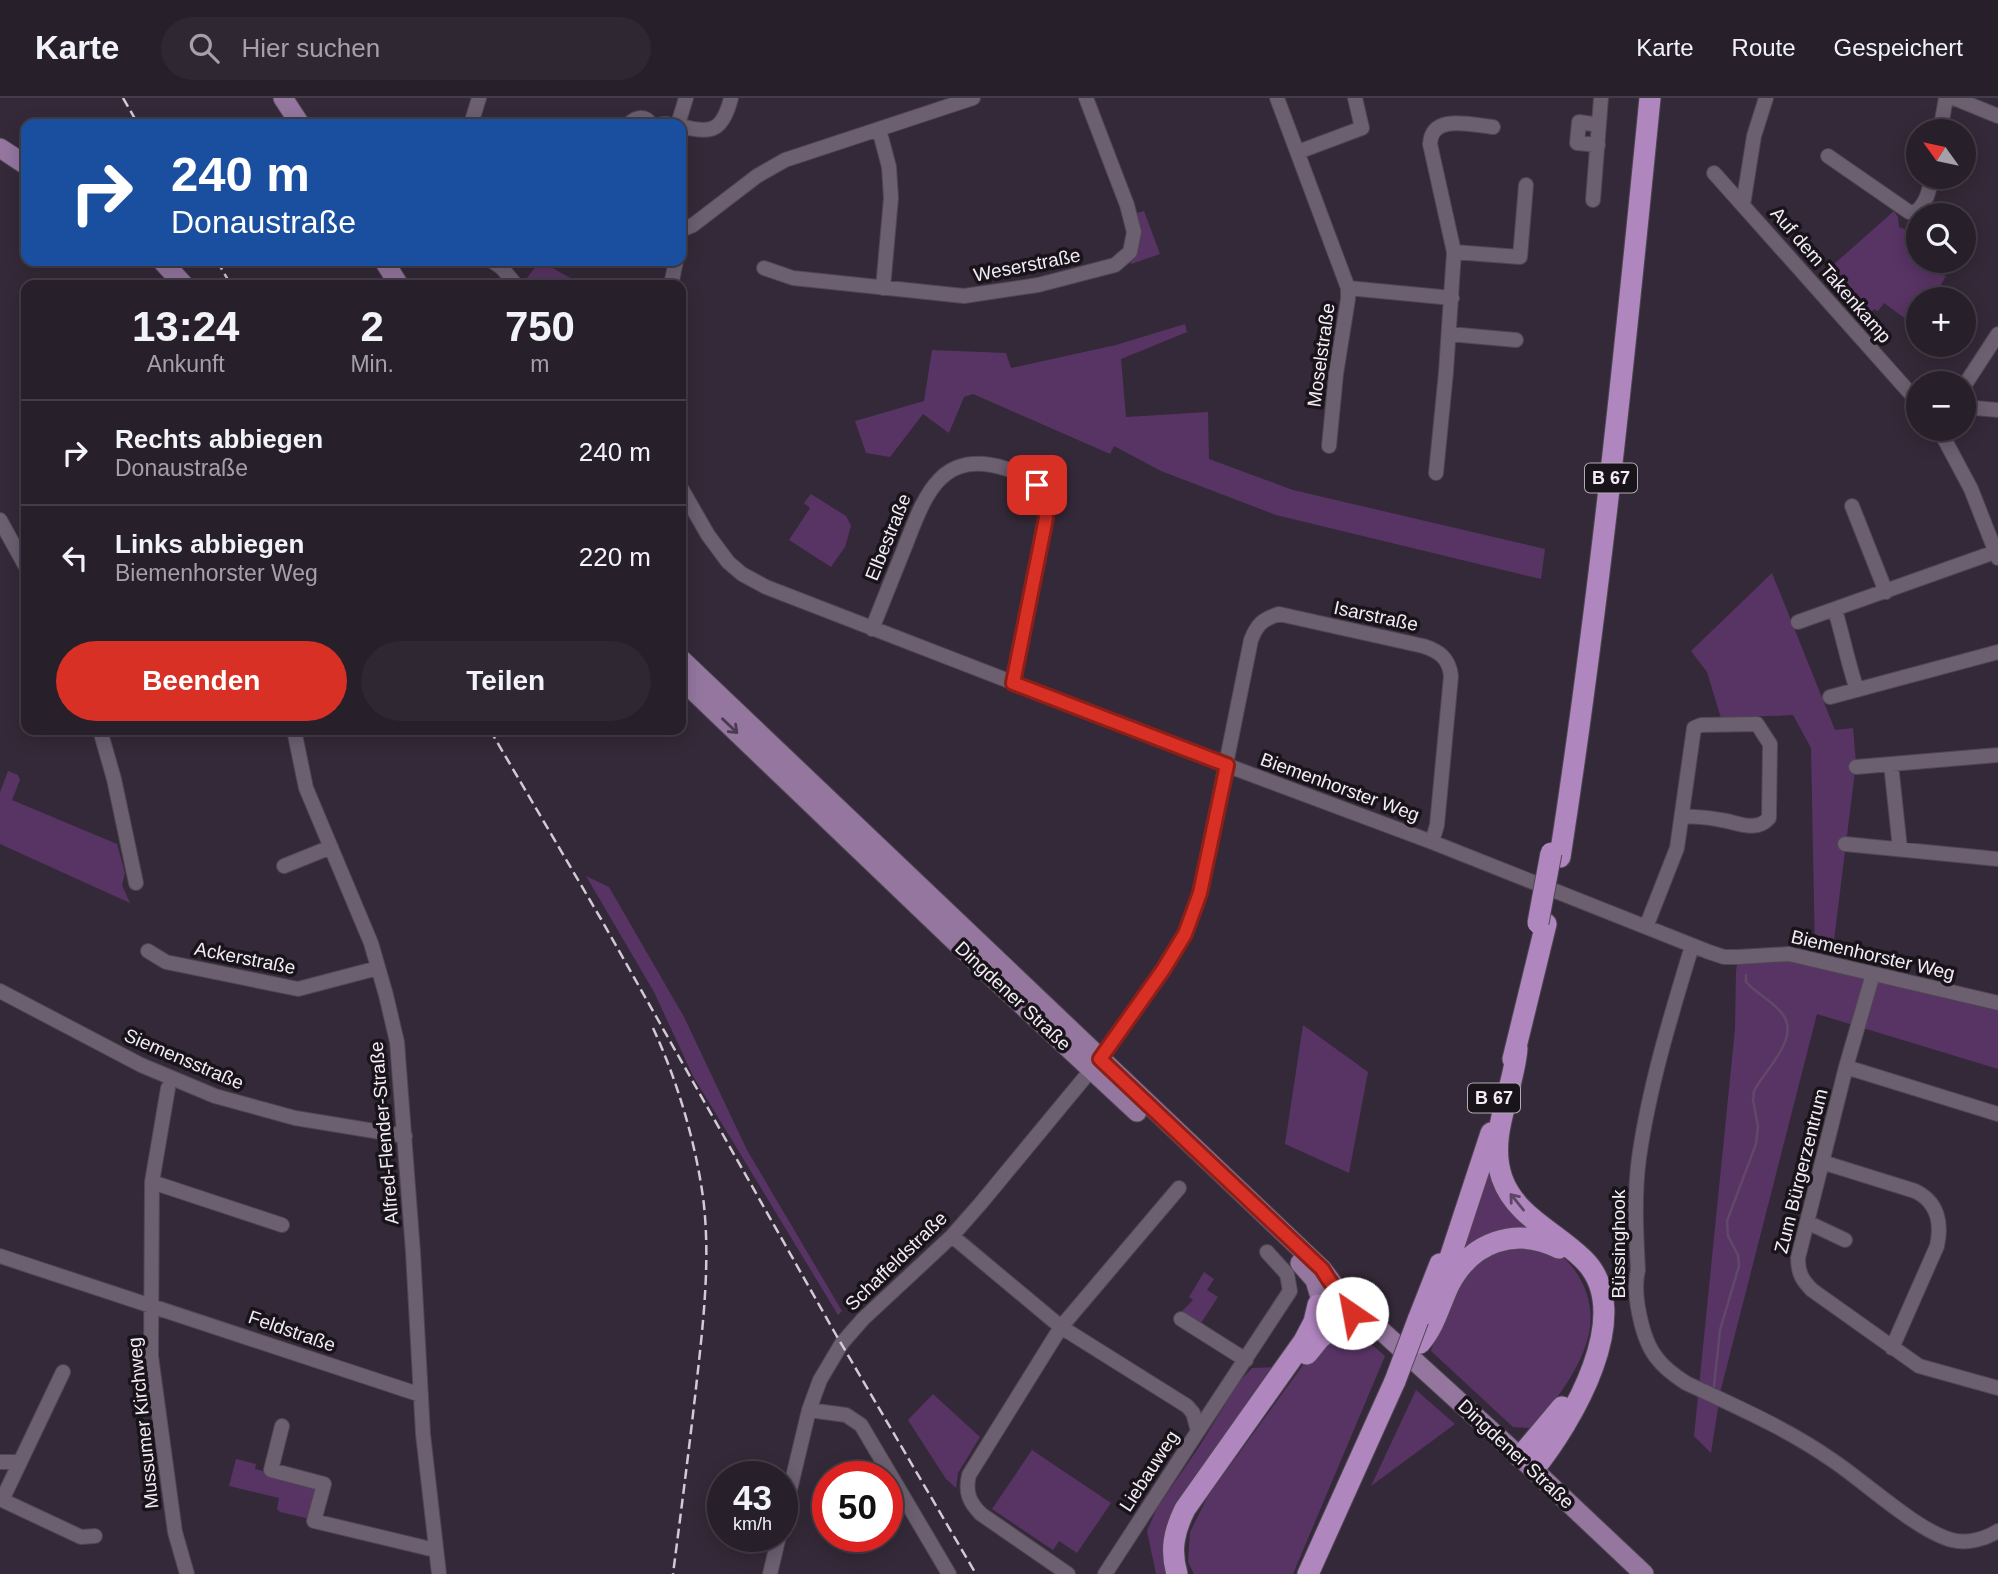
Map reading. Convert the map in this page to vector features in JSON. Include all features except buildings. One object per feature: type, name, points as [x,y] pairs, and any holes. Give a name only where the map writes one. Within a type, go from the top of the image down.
[{"type":"highway","name":"B 67","points":[[1556,855],[1612,399],[1642,98]]},
{"type":"highway","name":"B 67","points":[[1308,1574],[1424,1330],[1476,1182],[1517,1048],[1556,855],[1588,671],[1619,412],[1650,98]]},
{"type":"highway","name":"B 67","points":[[1424,1330],[1474,1168],[1542,924]]},
{"type":"highway","points":[[1517,1048],[1515,1069],[1498,1137],[1497,1154],[1501,1176],[1515,1202],[1527,1214],[1586,1261],[1598,1282],[1604,1310],[1601,1343],[1595,1363],[1574,1407],[1546,1454],[1527,1463]]},
{"type":"highway","points":[[1424,1330],[1459,1269],[1473,1255],[1490,1244],[1509,1238],[1529,1237],[1544,1240],[1583,1267],[1592,1283],[1598,1309],[1595,1335],[1588,1359],[1563,1407],[1527,1463]]},
{"type":"highway","points":[[1177,1574],[1173,1545],[1185,1509],[1304,1341],[1325,1297]]},
{"type":"highway","points":[[1185,1574],[1179,1546],[1187,1523],[1199,1502],[1320,1338],[1346,1318]]},
{"type":"highway","name":"B 67","points":[[1316,1574],[1398,1385]]},
{"type":"highway","points":[[1300,1574],[1334,1517]]},
{"type":"main road","points":[[283,98],[297,119]]},
{"type":"main road","points":[[0,149],[21,162]]},
{"type":"main road","points":[[167,266],[179,280]]},
{"type":"main road","name":"Dingdener Straße","points":[[686,664],[1014,978],[1096,1064]]},
{"type":"main road","name":"Dingdener Straße","points":[[686,684],[943,929],[1322,1269],[1325,1297],[1320,1317],[1330,1324],[1346,1318],[1387,1336],[1644,1574]]},
{"type":"main road","name":"Dingdener Straße","points":[[943,929],[951,925],[958,928],[1014,978]]},
{"type":"main road","name":"Dingdener Straße","points":[[1325,1297],[1348,1294],[1352,1301],[1346,1318]]},
{"type":"street","points":[[473,119],[479,98]]},
{"type":"street","points":[[681,119],[686,98]]},
{"type":"street","points":[[686,127],[699,131],[713,129],[723,120],[731,98]]},
{"type":"street","points":[[686,228],[757,176],[785,160],[973,98]]},
{"type":"street","name":"Weserstraße","points":[[764,268],[793,278],[964,296],[1077,276],[1115,265],[1125,258],[1133,244],[1135,232],[1086,98]]},
{"type":"street","name":"Moselstraße","points":[[1278,98],[1348,288],[1349,299],[1334,390],[1329,446]]},
{"type":"street","points":[[1298,152],[1362,128],[1355,98]]},
{"type":"street","points":[[1593,200],[1601,98]]},
{"type":"street","points":[[1744,205],[1754,136],[1766,98]]},
{"type":"street","points":[[1942,119],[1946,98]]},
{"type":"street","points":[[1954,98],[1998,116]]},
{"type":"street","points":[[1598,145],[1577,143],[1579,122],[1599,125]]},
{"type":"street","points":[[1436,473],[1454,252],[1430,144],[1431,134],[1446,123],[1493,127]]},
{"type":"street","points":[[879,129],[889,167],[891,198],[883,289]]},
{"type":"street","points":[[1828,156],[1909,212],[1916,212],[1923,206],[1929,189]]},
{"type":"street","name":"Auf dem Takenkamp","points":[[1714,173],[1906,388]]},
{"type":"street","points":[[1454,252],[1520,257],[1526,185]]},
{"type":"street","points":[[499,266],[512,280]]},
{"type":"street","points":[[1348,288],[1452,298]]},
{"type":"street","points":[[1449,334],[1516,340]]},
{"type":"street","points":[[1974,371],[1998,334]]},
{"type":"street","points":[[1976,408],[1998,410]]},
{"type":"street","points":[[1798,622],[1997,555],[1971,489],[1945,441]]},
{"type":"street","name":"Elbestraße","points":[[872,629],[922,504],[937,480],[955,468],[974,464],[985,464],[1015,472],[1037,485],[1047,508],[1013,683]]},
{"type":"street","name":"Biemenhorster Weg","points":[[686,497],[708,535],[729,562],[742,574],[766,587],[1432,842],[1692,946],[1724,957],[1789,954],[1998,1003]]},
{"type":"street","points":[[1852,506],[1886,592]]},
{"type":"street","points":[[0,520],[21,558]]},
{"type":"street","points":[[1835,610],[1857,690]]},
{"type":"street","name":"Isarstraße","points":[[1096,1064],[1163,970],[1185,934],[1200,893],[1251,640],[1256,626],[1267,618],[1279,614],[1434,649],[1444,656],[1450,666],[1451,676],[1437,825],[1432,842]]},
{"type":"street","points":[[1830,697],[1998,652]]},
{"type":"street","points":[[1646,927],[1677,848],[1694,728],[1701,724],[1757,724],[1770,744],[1769,818],[1758,825],[1736,825],[1725,820],[1682,816]]},
{"type":"street","points":[[101,735],[114,779],[136,883]]},
{"type":"street","name":"Alfred-Flender-Straße","points":[[295,735],[306,788],[366,930],[397,1042],[421,1395],[439,1574]]},
{"type":"street","points":[[1856,767],[1998,755]]},
{"type":"street","points":[[1891,764],[1899,849]]},
{"type":"street","points":[[1845,844],[1998,859]]},
{"type":"street","points":[[284,866],[331,848]]},
{"type":"street","name":"Büssinghook","points":[[1692,946],[1651,1096],[1639,1160],[1636,1194],[1638,1270],[1634,1283],[1642,1320],[1654,1355],[1671,1373],[1686,1383],[1831,1459],[1934,1532],[1952,1540],[1969,1541],[1998,1531]]},
{"type":"street","name":"Ackerstraße","points":[[148,951],[166,962],[298,989],[378,968]]},
{"type":"street","name":"Zum Bürgerzentrum","points":[[1873,974],[1846,1067],[1798,1258],[1800,1277],[1812,1290],[1907,1359],[1931,1371],[1998,1388]]},
{"type":"street","name":"Siemensstraße","points":[[0,991],[141,1065],[215,1096],[295,1118],[405,1136]]},
{"type":"street","name":"Schaffeldstraße","points":[[797,1461],[809,1410],[820,1380],[850,1332],[952,1236],[1096,1064]]},
{"type":"street","points":[[1846,1067],[1998,1114]]},
{"type":"street","name":"Mussumer Kirchweg","points":[[168,1088],[152,1182],[151,1356],[175,1532],[187,1574]]},
{"type":"street","points":[[1822,1162],[1915,1192],[1928,1200],[1937,1212],[1940,1228],[1937,1246],[1892,1348]]},
{"type":"street","points":[[152,1182],[282,1225]]},
{"type":"street","points":[[1068,1574],[982,1514],[972,1504],[967,1494],[969,1475],[1061,1327],[1179,1188]]},
{"type":"street","points":[[1807,1222],[1845,1240]]},
{"type":"street","name":"Liebauweg","points":[[952,1236],[1061,1327],[1187,1406],[1193,1413],[1198,1431],[1105,1574]]},
{"type":"street","points":[[1198,1431],[1290,1291],[1287,1274],[1267,1252]]},
{"type":"street","name":"Feldstraße","points":[[0,1256],[421,1395]]},
{"type":"street","points":[[1181,1319],[1246,1360]]},
{"type":"street","points":[[63,1371],[1,1500],[81,1537],[95,1536]]},
{"type":"street","points":[[809,1410],[846,1415],[861,1425],[948,1574]]},
{"type":"street","points":[[282,1426],[271,1470],[324,1484],[314,1521],[435,1550]]},
{"type":"street","points":[[0,1462],[20,1462]]},
{"type":"street","points":[[770,1574],[775,1552]]},
{"type":"shaded area","points":[[1144,211],[1160,254],[1131,264],[1141,238],[1137,213]]},
{"type":"shaded area","points":[[1894,211],[1899,227],[1906,230],[1906,273],[1940,273],[1946,276],[1940,287],[1906,287],[1906,319],[1884,303],[1878,311],[1874,309],[1866,319],[1824,273]]},
{"type":"shaded area","points":[[536,266],[549,266],[574,280],[527,280]]},
{"type":"shaded area","points":[[1185,324],[1187,332],[1121,359],[1126,417],[1208,412],[1209,459],[1293,490],[1545,549],[1541,579],[1276,515],[1161,471],[1114,446],[1110,454],[973,394],[964,397],[949,433],[923,414],[890,457],[866,453],[855,421],[924,401],[932,350],[1006,353],[1011,368],[1116,345]]},
{"type":"shaded area","points":[[811,494],[846,516],[851,526],[845,547],[831,567],[789,540],[810,508],[804,503]]},
{"type":"shaded area","points":[[1772,573],[1835,730],[1853,728],[1856,763],[1832,956],[1815,953],[1811,748],[1793,715],[1721,718],[1707,672],[1691,651]]},
{"type":"shaded area","points":[[8,771],[18,775],[20,780],[12,800],[117,844],[125,873],[122,885],[130,903],[0,844],[0,792]]},
{"type":"shaded area","points":[[586,876],[609,887],[684,1017],[747,1150],[842,1311],[838,1315],[693,1076],[654,992]]},
{"type":"shaded area","points":[[1779,958],[1998,1011],[1998,1069],[1817,1014],[1721,1389],[1711,1453],[1694,1436],[1735,1029],[1736,971],[1737,964]]},
{"type":"shaded area","points":[[1303,1025],[1368,1072],[1349,1173],[1285,1144]]},
{"type":"shaded area","points":[[1486,1161],[1537,1230],[1457,1263],[1485,1185]]},
{"type":"shaded area","points":[[1522,1242],[1550,1248],[1564,1258],[1586,1290],[1591,1315],[1587,1341],[1572,1374],[1536,1425],[1529,1428],[1513,1427],[1431,1351],[1452,1294],[1467,1270],[1491,1252]]},
{"type":"shaded area","points":[[1204,1272],[1214,1279],[1207,1290],[1218,1297],[1201,1323],[1182,1311],[1193,1300],[1189,1297]]},
{"type":"shaded area","points":[[1351,1335],[1365,1339],[1385,1356],[1293,1574],[1194,1574],[1188,1562],[1190,1532],[1208,1496],[1319,1343]]},
{"type":"shaded area","points":[[1279,1367],[1177,1513],[1171,1574],[1156,1574],[1147,1531],[1157,1508],[1239,1382],[1252,1368]]},
{"type":"shaded area","points":[[1416,1390],[1455,1424],[1371,1486]]},
{"type":"shaded area","points":[[933,1394],[980,1437],[958,1473],[956,1488],[946,1479],[908,1420]]},
{"type":"shaded area","points":[[1032,1450],[1111,1503],[1077,1553],[1059,1541],[1053,1550],[992,1509]]},
{"type":"shaded area","points":[[236,1459],[256,1464],[255,1469],[318,1486],[310,1519],[280,1512],[277,1509],[279,1498],[229,1486]]},
{"type":"waterway","points":[[1714,1386],[1720,1330],[1739,1266],[1738,1255],[1728,1236],[1727,1221],[1756,1144],[1758,1126],[1754,1091],[1780,1052],[1788,1030],[1786,1020],[1779,1010],[1746,982],[1746,975]]},
{"type":"railway","points":[[123,98],[135,119]]},
{"type":"railway","points":[[220,266],[228,280]]},
{"type":"railway","points":[[493,735],[976,1574]]},
{"type":"railway","points":[[653,1028],[677,1089],[690,1132],[703,1197],[706,1245],[701,1340],[673,1574]]},
{"type":"route","points":[[1037,485],[1045,499],[1046,518],[1013,683],[1227,765],[1200,893],[1185,934],[1100,1059],[1322,1269],[1337,1289],[1348,1294],[1352,1301],[1352,1313]]}]
